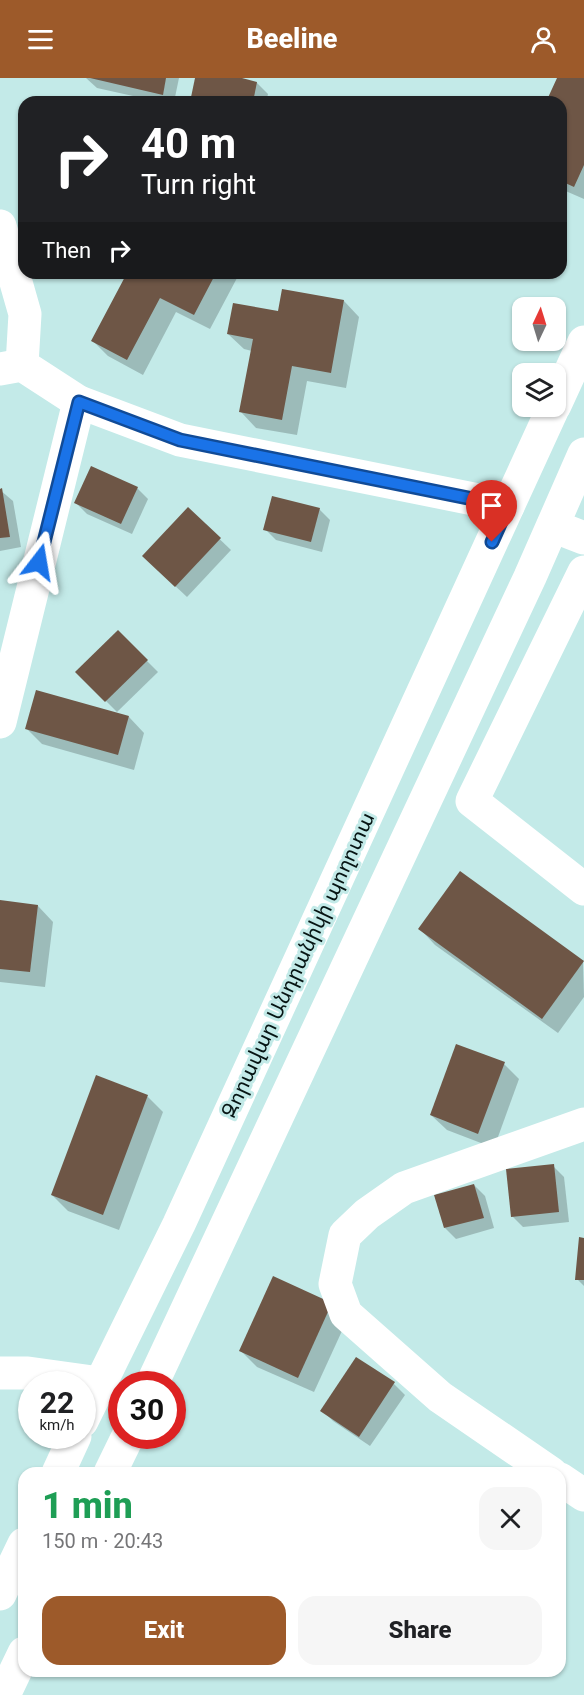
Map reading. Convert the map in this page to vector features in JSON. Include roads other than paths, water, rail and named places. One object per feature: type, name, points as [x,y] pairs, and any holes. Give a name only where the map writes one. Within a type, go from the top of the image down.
[{"type":"main road","points":[[0,226],[25,314],[11,367],[79,402],[180,440],[508,506],[584,538]]},
{"type":"main road","name":"Զորավար Անդրանիկի պողոտա","points":[[566,382],[584,342]]},
{"type":"main road","points":[[0,722],[79,402]]},
{"type":"main road","name":"Զորավար Անդրանիկի պողոտա","points":[[96,1391],[179,1224],[550,417]]},
{"type":"main road","points":[[158,1371],[553,526],[584,454]]},
{"type":"main road","points":[[584,572],[472,801],[584,889]]},
{"type":"main road","points":[[542,1467],[440,1397],[346,1314],[335,1284],[345,1235],[367,1214],[404,1188],[584,1124]]},
{"type":"main road","points":[[0,1373],[28,1373],[100,1383]]},
{"type":"main road","points":[[61,1467],[69,1449]]},
{"type":"main road","points":[[113,1467],[122,1449]]},
{"type":"main road","points":[[566,1483],[584,1495]]},
{"type":"main road","points":[[0,1594],[18,1556]]},
{"type":"main road","points":[[4,1695],[18,1666]]}]
